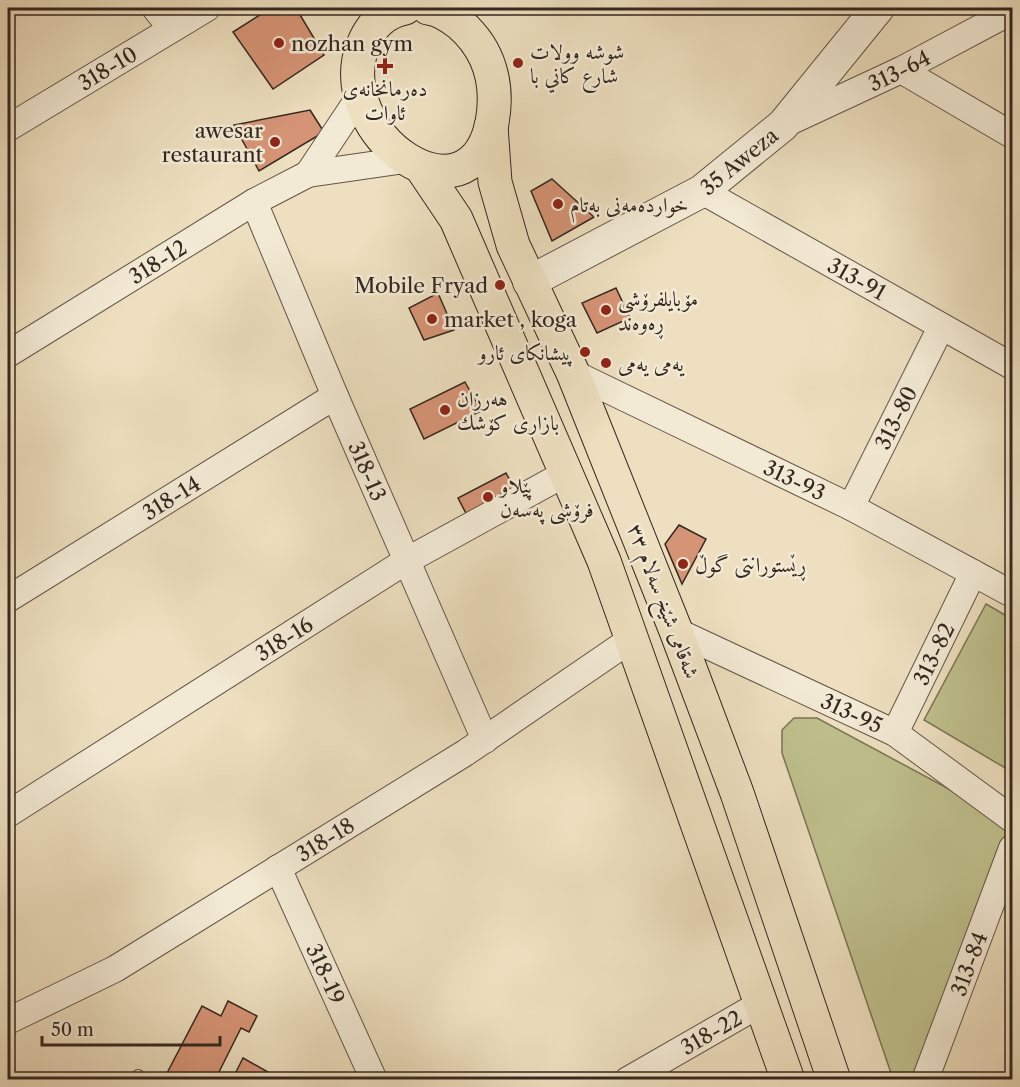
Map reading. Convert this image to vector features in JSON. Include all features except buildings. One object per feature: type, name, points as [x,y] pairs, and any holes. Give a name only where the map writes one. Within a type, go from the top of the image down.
[{"type":"main road","name":"شەقامی شێخ سەلام ٣٣","points":[[405,8],[365,21],[357,73],[360,96],[376,132],[413,164],[456,219],[568,472],[633,638],[788,1080]]},
{"type":"main road","name":"شەقامی شێخ سەلام ٣٣","points":[[413,164],[436,171],[459,168],[473,161],[484,148],[495,102],[494,86],[486,55],[472,34],[453,19],[434,8],[428,8]]},
{"type":"main road","name":"شەقامی شێخ سەلام ٣٣","points":[[491,126],[495,182],[501,209],[529,282],[573,373],[676,631],[737,793],[834,1080]]},
{"type":"street","points":[[155,8],[172,29]]},
{"type":"street","name":"318-10","points":[[8,128],[207,8]]},
{"type":"street","name":"35 Aweza","points":[[529,282],[702,191],[783,125],[878,8]]},
{"type":"street","name":"313-64","points":[[783,125],[900,70],[1012,10]]},
{"type":"street","points":[[900,70],[1012,135]]},
{"type":"street","name":"318-12","points":[[308,174],[360,96]]},
{"type":"street","name":"318-12","points":[[8,354],[254,202],[308,174],[413,164]]},
{"type":"street","name":"313-91","points":[[702,191],[1012,366]]},
{"type":"street","name":"318-13","points":[[254,202],[335,396],[485,740]]},
{"type":"street","name":"313-80","points":[[851,507],[941,327]]},
{"type":"street","name":"313-93","points":[[573,373],[851,507],[1012,594]]},
{"type":"street","name":"318-14","points":[[8,599],[335,396]]},
{"type":"street","name":"318-16","points":[[8,814],[406,561],[568,472]]},
{"type":"street","name":"313-82","points":[[895,733],[973,573]]},
{"type":"street","name":"313-95","points":[[676,631],[895,733],[1012,819]]},
{"type":"street","name":"318-18","points":[[8,1021],[115,969],[485,740],[633,638]]},
{"type":"street","name":"313-84","points":[[925,1080],[1012,848]]},
{"type":"street","name":"318-19","points":[[278,868],[374,1080]]},
{"type":"street","name":"318-22","points":[[628,1080],[762,1003]]},
{"type":"green space","points":[[986,604],[1012,619],[1012,772],[924,720]]},
{"type":"green space","points":[[794,718],[817,718],[1012,823],[1012,830],[918,1079],[893,1079],[782,753],[782,730]]},
{"type":"place","name":"nozhan gym","points":[[279,43]]},
{"type":"place","name":"شوشه وولات شارع كاني با","points":[[518,63]]},
{"type":"place","name":"دەرمانخانەی ئاوات","points":[[385,66]]},
{"type":"place","name":"awesar restaurant","points":[[275,142]]},
{"type":"place","name":"خواردەمەنی بەتام","points":[[558,204]]},
{"type":"place","name":"Mobile Fryad","points":[[500,285]]},
{"type":"place","name":"مۆبایلفرۆشی ڕەوەند","points":[[606,310]]},
{"type":"place","name":"market , koga","points":[[432,319]]},
{"type":"place","name":"پیشانکای ئارو","points":[[585,352]]},
{"type":"place","name":"یەمی یەمی","points":[[606,363]]},
{"type":"place","name":"هەرزان بازاری کۆشك","points":[[445,410]]},
{"type":"place","name":"پێلاو فرۆشی پەسەن","points":[[488,497]]},
{"type":"place","name":"ڕێستورانتی گوڵ","points":[[683,564]]}]
